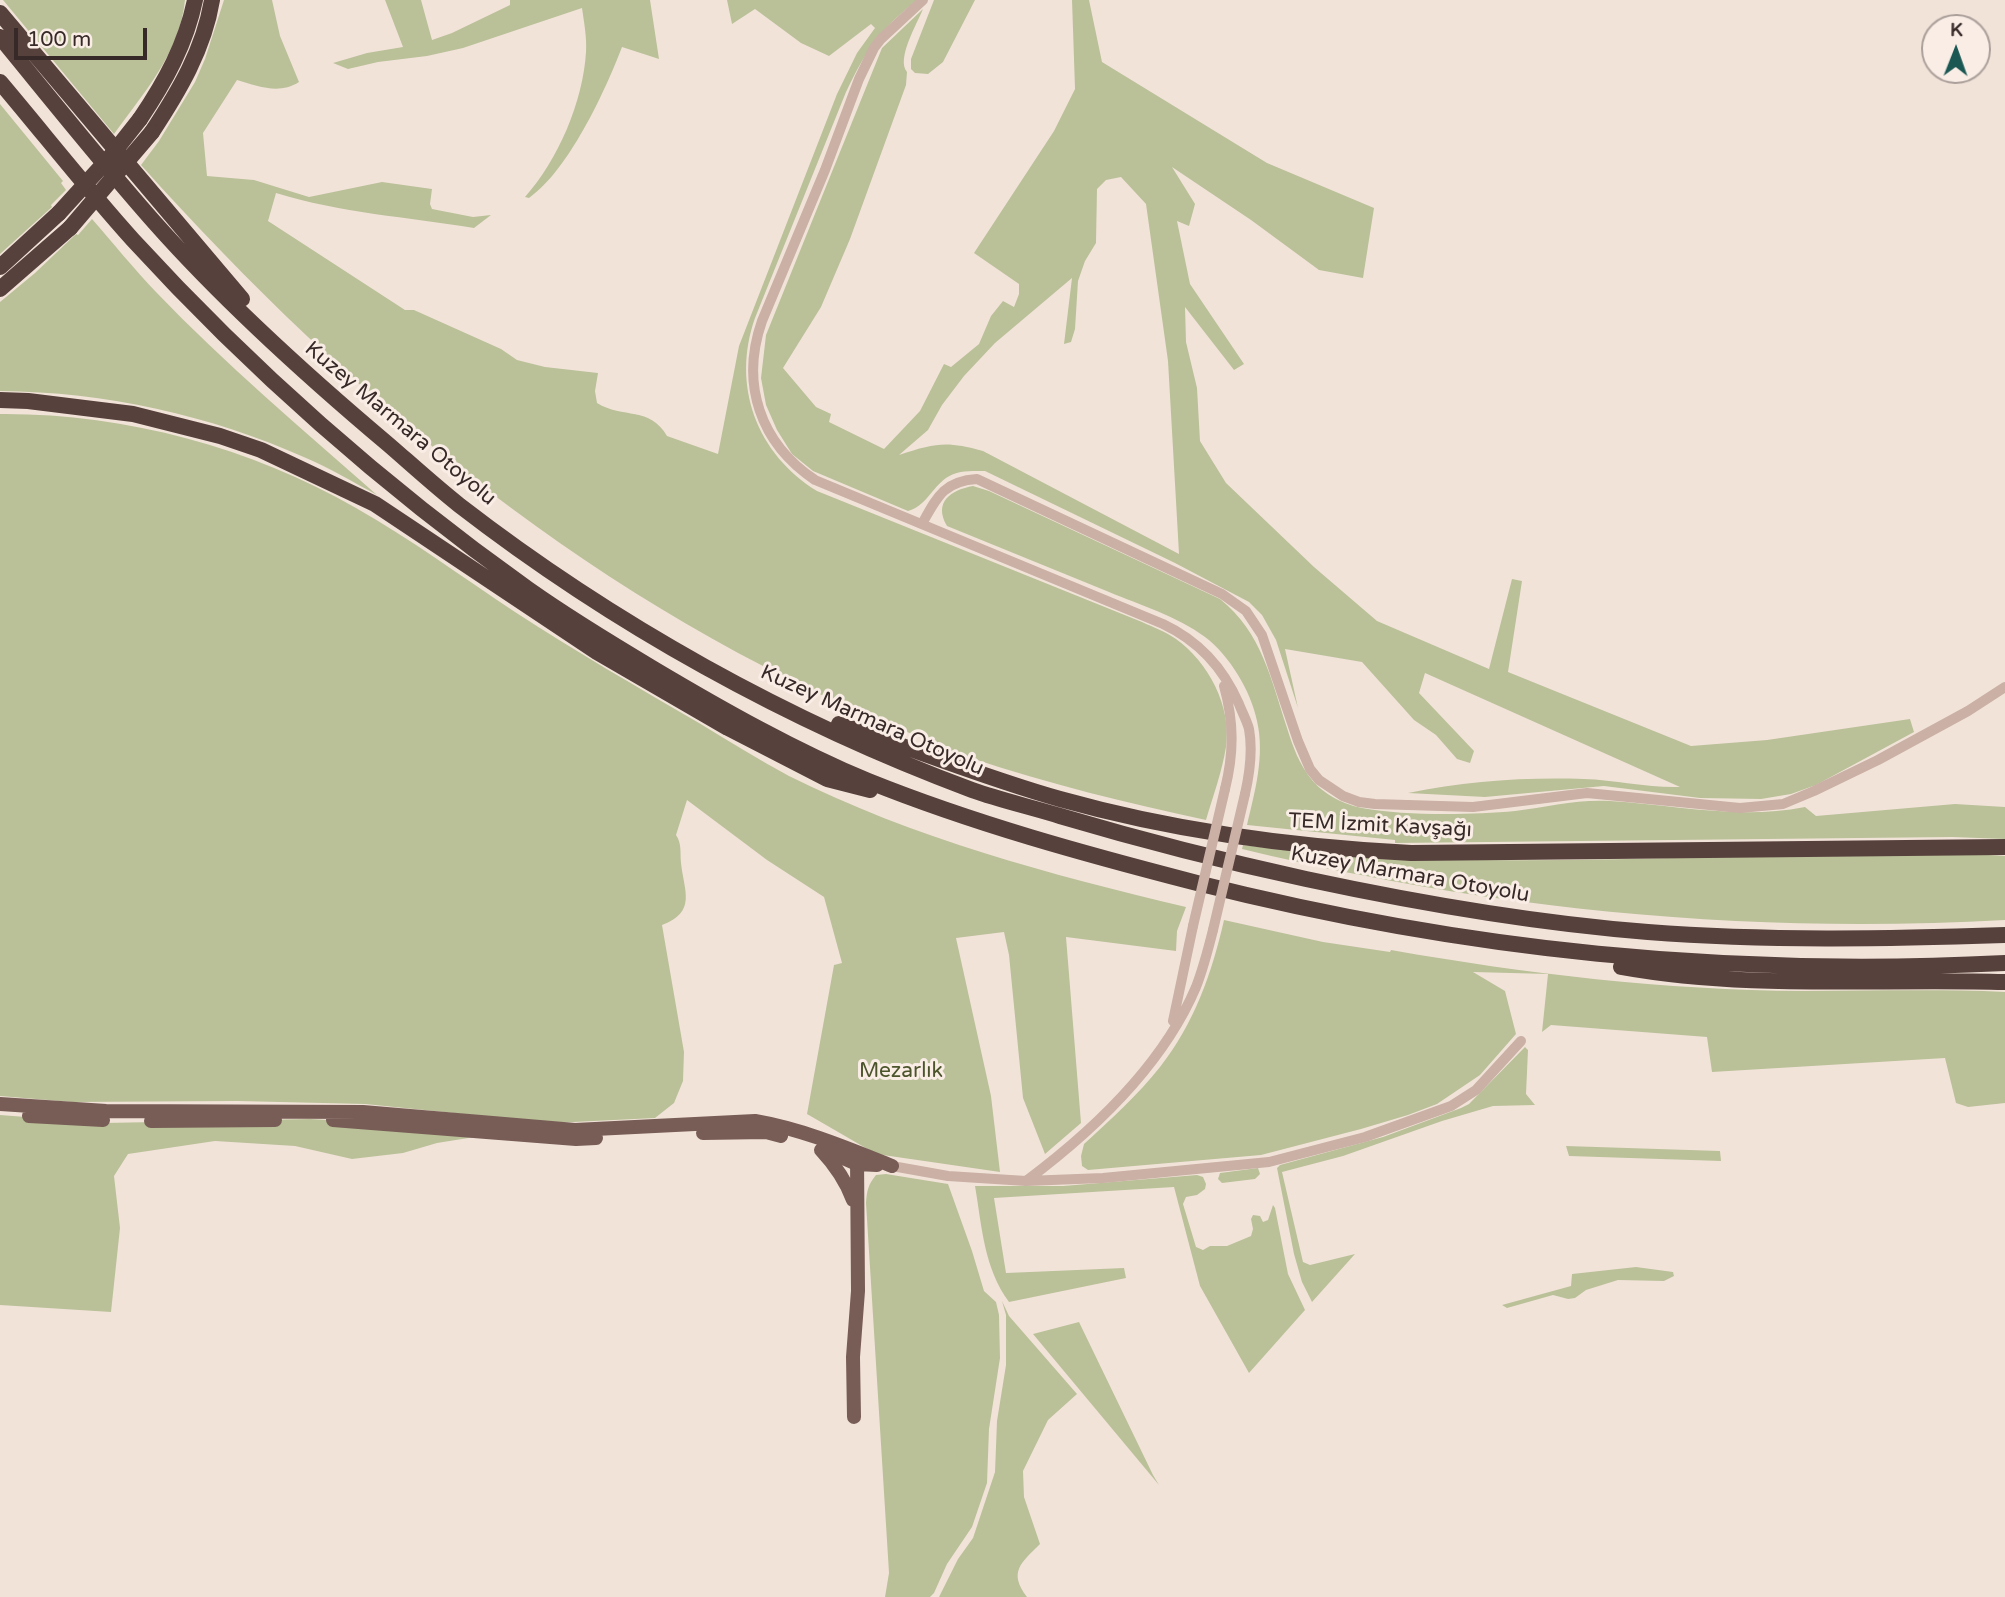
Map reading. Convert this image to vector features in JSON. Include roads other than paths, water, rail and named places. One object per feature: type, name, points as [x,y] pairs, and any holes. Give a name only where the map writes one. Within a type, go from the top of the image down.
[{"type":"highway","points":[[0,267],[58,213],[110,157],[140,119],[178,55],[195,0]]},
{"type":"highway","points":[[0,289],[70,228],[152,132],[184,81],[196,55],[212,0]]},
{"type":"highway","points":[[0,13],[317,385]]},
{"type":"highway","name":"Kuzey Marmara Otoyolu","points":[[0,37],[157,225],[317,385],[457,503],[531,558],[718,674],[864,745],[976,791],[1191,853],[1392,897],[1584,926],[1651,932],[1873,939],[2005,935]]},
{"type":"highway","points":[[0,82],[132,239],[259,369],[444,528],[532,592],[703,698],[793,746],[863,779],[937,807]]},
{"type":"highway","points":[[0,400],[50,403],[133,414],[220,436],[261,450],[374,504],[597,652],[727,728],[827,779],[937,807],[1104,859],[1309,909],[1667,975],[1762,981],[2005,982]]},
{"type":"highway","name":"TEM İzmit Kavşağı","points":[[773,702],[1057,798],[1176,827],[1251,838],[1410,853],[2005,847]]},
{"type":"highway","points":[[1471,940],[1631,959],[1793,967],[2005,962]]},
{"type":"main road","points":[[0,1104],[119,1111],[363,1112],[575,1130],[755,1121],[776,1124],[857,1158]]},
{"type":"main road","points":[[0,1114],[110,1121],[310,1119],[576,1139],[766,1132],[892,1166]]},
{"type":"main road","points":[[817,1146],[848,1186],[856,1208]]},
{"type":"main road","points":[[854,1417],[853,1357],[858,1291],[857,1158]]},
{"type":"main road","points":[[856,1208],[862,1180],[870,1173],[892,1166]]},
{"type":"street","points":[[923,0],[881,39],[859,79],[825,170],[762,321],[752,366],[760,413],[774,442],[797,468],[832,489],[1180,632],[1200,647],[1220,669],[1248,727],[1251,748],[1250,773],[1213,930],[1195,989],[1149,1066],[1120,1099],[1054,1161],[1026,1181]]},
{"type":"street","points":[[922,524],[941,492],[958,482],[977,479],[1222,593],[1246,611],[1262,635],[1310,769],[1330,788],[1359,802],[1474,807],[1587,793],[1728,807],[1773,806],[1801,797],[1878,760],[2005,687]]},
{"type":"street","points":[[1171,1031],[1231,765],[1233,735],[1230,708],[1220,669]]},
{"type":"street","points":[[892,1166],[948,1176],[1026,1181],[1103,1178],[1269,1162],[1365,1137],[1424,1117],[1460,1101],[1476,1090],[1521,1041]]},
{"type":"park label","name":"Mezarlık","points":[[901,1071]]}]
